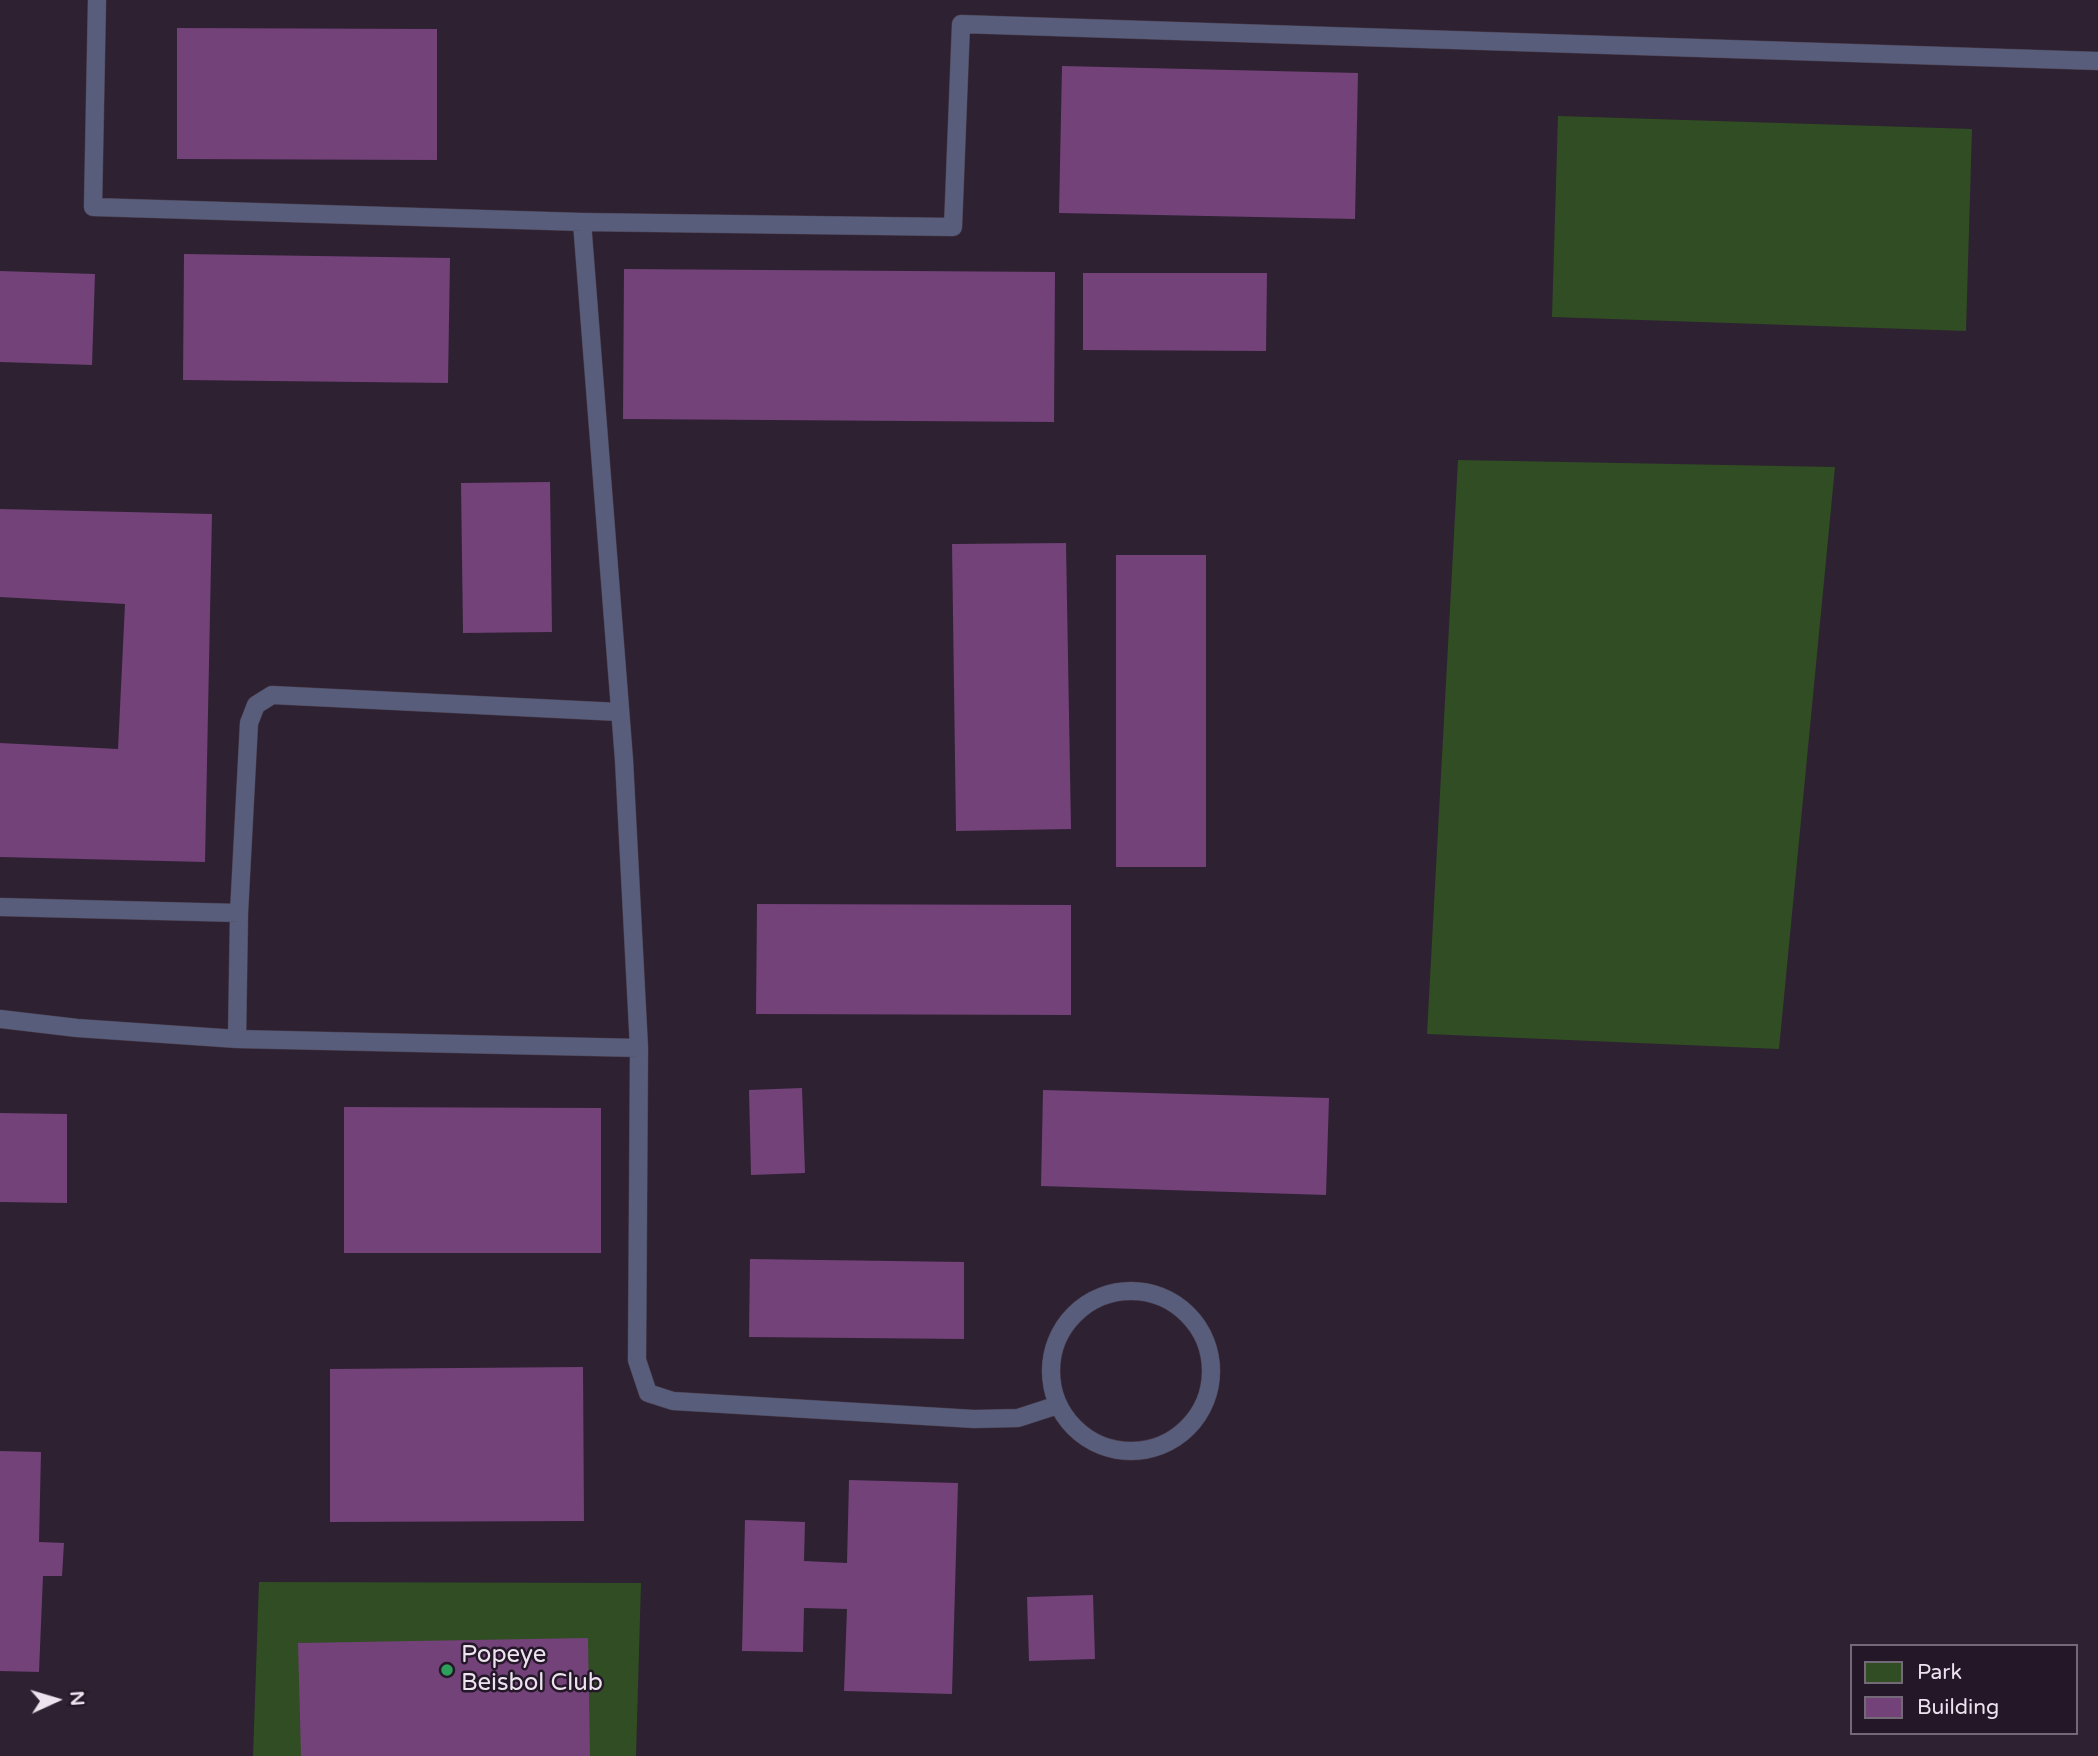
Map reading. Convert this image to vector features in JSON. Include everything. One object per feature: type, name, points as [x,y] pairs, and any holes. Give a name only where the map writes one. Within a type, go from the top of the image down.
[{"type":"lane","points":[[97,0],[93,207],[582,222],[953,227],[961,24],[2098,61]]},
{"type":"lane","points":[[582,222],[624,760],[639,1048],[637,1360],[648,1393],[673,1401],[974,1419],[1018,1418],[1058,1405]]},
{"type":"lane","points":[[237,1039],[239,913],[249,723],[256,705],[272,695],[619,712]]},
{"type":"lane","points":[[0,907],[239,913]]},
{"type":"lane","points":[[0,1019],[77,1028],[237,1039],[639,1048]]},
{"type":"lane","points":[[1124,1290],[1151,1292],[1174,1302],[1194,1319],[1207,1341],[1212,1366],[1209,1394],[1196,1420],[1176,1439],[1151,1450],[1124,1452],[1096,1444],[1073,1428],[1058,1405],[1051,1380],[1052,1354],[1061,1330],[1078,1310],[1100,1296],[1124,1290]]},
{"type":"green space","points":[[1558,116],[1972,129],[1966,331],[1552,317]]},
{"type":"green space","points":[[1458,460],[1835,467],[1779,1049],[1427,1034]]},
{"type":"green space","name":"Popeye Beisbol Club","points":[[259,1582],[641,1583],[636,1756],[253,1756]]},
{"type":"building","points":[[177,28],[437,29],[437,160],[177,159]]},
{"type":"building","points":[[1062,66],[1358,73],[1355,219],[1059,213]]},
{"type":"building","points":[[184,254],[450,258],[448,383],[183,380]]},
{"type":"building","points":[[624,269],[1055,272],[1054,422],[623,419]]},
{"type":"building","points":[[0,271],[95,274],[92,365],[0,362]]},
{"type":"building","points":[[1083,273],[1267,273],[1266,351],[1083,350]]},
{"type":"building","points":[[550,482],[552,632],[463,633],[461,483]]},
{"type":"building","points":[[0,509],[212,514],[205,862],[0,857],[0,743],[118,749],[125,604],[0,597]]},
{"type":"building","points":[[1066,543],[1071,829],[956,831],[952,544]]},
{"type":"building","points":[[1116,555],[1206,555],[1206,867],[1116,867]]},
{"type":"building","points":[[757,904],[1071,905],[1071,1015],[756,1014]]},
{"type":"building","points":[[802,1088],[805,1173],[751,1175],[749,1090]]},
{"type":"building","points":[[1043,1090],[1329,1098],[1326,1195],[1041,1186]]},
{"type":"building","points":[[344,1107],[601,1108],[601,1253],[344,1253]]},
{"type":"building","points":[[0,1113],[67,1114],[67,1203],[0,1202]]},
{"type":"building","points":[[750,1259],[964,1262],[964,1339],[749,1337]]},
{"type":"building","points":[[583,1367],[584,1521],[330,1522],[330,1369]]},
{"type":"building","points":[[0,1451],[41,1452],[39,1542],[64,1543],[62,1576],[43,1576],[39,1672],[0,1671]]},
{"type":"building","points":[[849,1480],[958,1483],[952,1694],[844,1691],[847,1609],[804,1608],[803,1652],[742,1651],[745,1520],[805,1522],[804,1561],[847,1563]]},
{"type":"building","points":[[1093,1595],[1095,1659],[1029,1661],[1027,1597]]},
{"type":"building","points":[[588,1638],[590,1756],[301,1756],[298,1643]]},
{"type":"place","name":"Popeye Beisbol Club","points":[[447,1670]]}]
